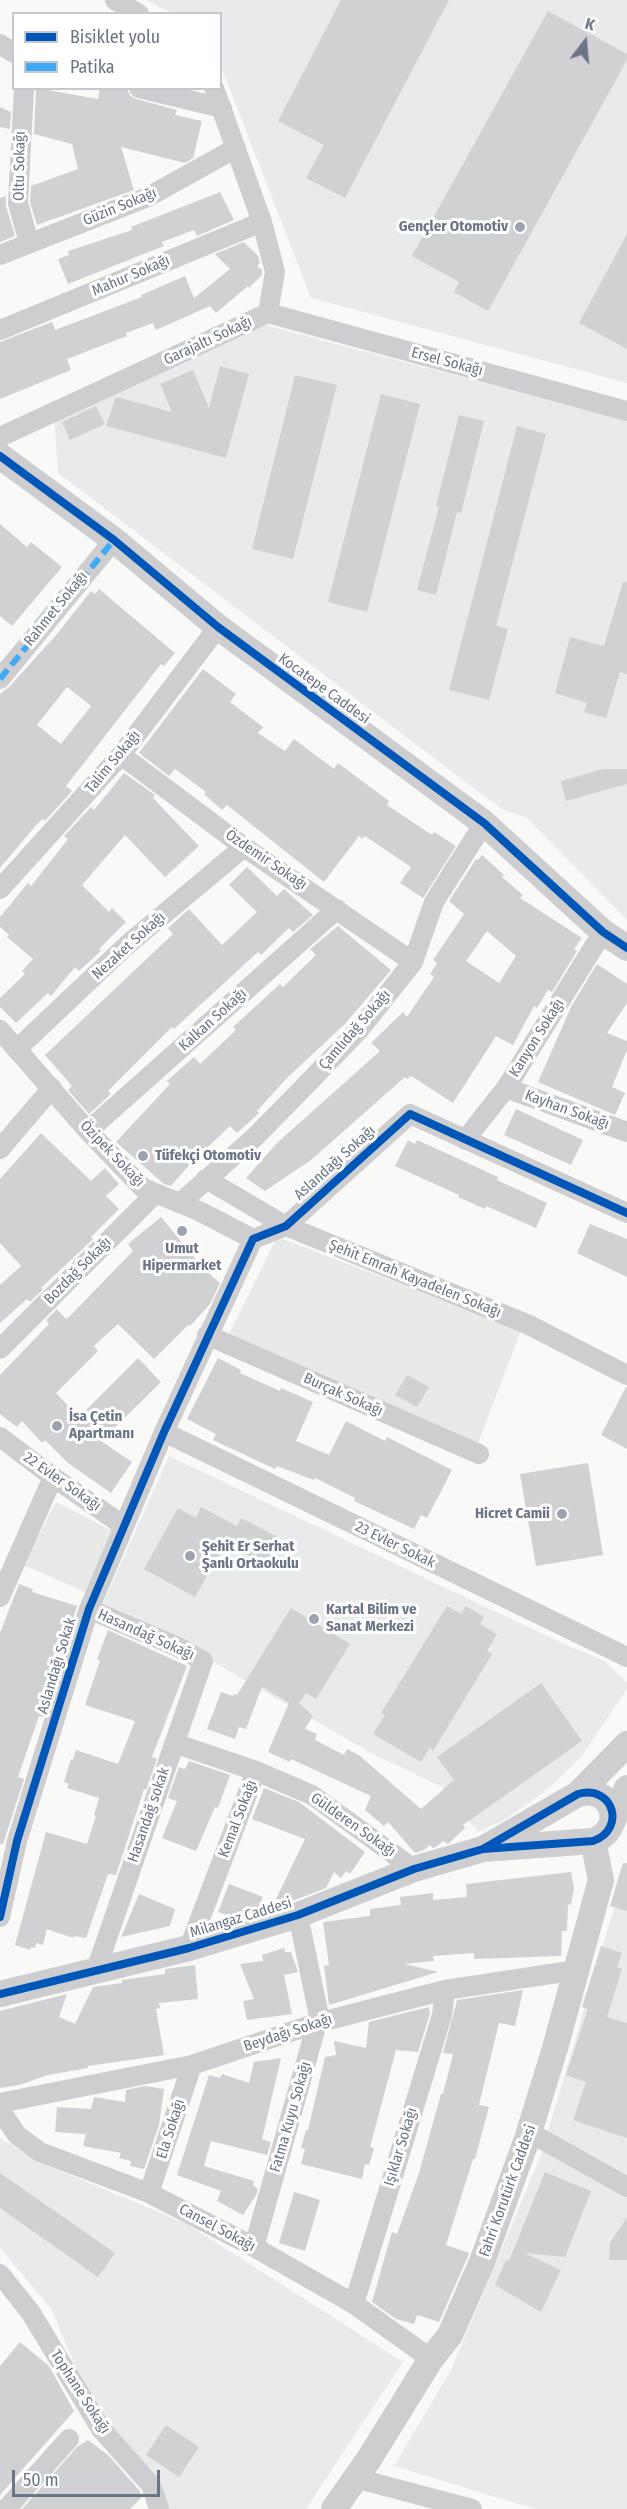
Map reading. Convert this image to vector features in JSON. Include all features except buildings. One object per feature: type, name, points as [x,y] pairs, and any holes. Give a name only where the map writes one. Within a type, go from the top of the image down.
[{"type":"street","points":[[115,0],[136,12]]},
{"type":"street","name":"Oltu Sokağı","points":[[24,90],[9,160],[29,243]]},
{"type":"street","points":[[147,90],[222,108]]},
{"type":"street","name":"Garajaltı Sokağı","points":[[0,437],[267,314],[274,272],[262,222],[215,90]]},
{"type":"street","name":"Güzin Sokağı","points":[[0,255],[148,197],[236,148]]},
{"type":"street","name":"Mahur Sokağı","points":[[0,330],[262,222]]},
{"type":"street","name":"Ersel Sokağı","points":[[267,314],[627,411]]},
{"type":"street","name":"Kocatepe Caddesi","points":[[0,456],[114,540],[218,627],[484,823],[603,932],[627,948]]},
{"type":"street","name":"Rahmet Sokağı","points":[[0,679],[114,540]]},
{"type":"street","name":"Talim Sokağı","points":[[0,889],[121,755],[218,627]]},
{"type":"street","name":"Özdemir Sokağı","points":[[121,755],[244,847],[413,962]]},
{"type":"street","name":"Çamlıdağ Sokağı","points":[[180,1203],[255,1137],[359,1030],[413,962],[434,902],[484,823]]},
{"type":"street","name":"Nezaket Sokağı","points":[[18,1049],[127,945],[244,847]]},
{"type":"street","name":"Kalkan Sokağı","points":[[88,1131],[338,909]]},
{"type":"street","name":"Kanyon Sokağı","points":[[465,1140],[506,1088],[603,932]]},
{"type":"street","name":"Özipek Sokağı","points":[[0,1030],[88,1131],[143,1188],[180,1203],[253,1239]]},
{"type":"street","points":[[0,1149],[52,1088]]},
{"type":"street","name":"Kayhan Sokağı","points":[[506,1088],[627,1132]]},
{"type":"street","name":"Aslandağı Sokağı","points":[[253,1239],[285,1226],[410,1114],[627,1213]]},
{"type":"street","name":"Şehit Emrah Kayadelen Sokağı","points":[[206,1179],[285,1226],[527,1324],[627,1375]]},
{"type":"street","name":"Bozdağ Sokağı","points":[[0,1349],[156,1193]]},
{"type":"street","points":[[164,1432],[253,1239]]},
{"type":"street","name":"Burçak Sokağı","points":[[207,1335],[479,1454]]},
{"type":"street","name":"Aslandağı Sokak","points":[[0,1917],[17,1841],[89,1609],[164,1432]]},
{"type":"street","name":"23 Evler Sokak","points":[[164,1432],[627,1657]]},
{"type":"street","name":"22 Evler Sokağı","points":[[0,1437],[124,1526]]},
{"type":"street","points":[[0,1597],[53,1477]]},
{"type":"street","name":"Hasandağ Sokağı","points":[[89,1609],[180,1648],[203,1661]]},
{"type":"street","name":"Hasandağ sokak","points":[[96,1970],[203,1661]]},
{"type":"street","name":"Kemal Sokağı","points":[[174,1743],[256,1771],[189,1948]]},
{"type":"street","name":"Milangaz Caddesi","points":[[483,1849],[573,1797],[627,1744]]},
{"type":"street","name":"Gülderen Sokağı","points":[[256,1771],[312,1795],[414,1869]]},
{"type":"street","points":[[612,1823],[611,1807],[607,1800],[593,1792],[573,1797],[563,1812],[566,1828],[570,1834],[589,1841],[605,1835],[612,1823],[627,1788]]},
{"type":"street","name":"Milangaz Caddesi","points":[[0,1994],[189,1948],[298,1916],[414,1869],[483,1849],[589,1841]]},
{"type":"street","name":"Fahri Korutürk Caddesi","points":[[334,2509],[431,2359],[450,2335],[483,2262],[529,2132],[601,1880],[589,1841]]},
{"type":"street","name":"Fatma Kuyu Sokağı","points":[[254,2247],[319,2016],[298,1916]]},
{"type":"street","name":"Beydağı Sokağı","points":[[0,2103],[192,2065],[317,2023],[445,1990],[577,1970]]},
{"type":"street","name":"Işıklar Sokağı","points":[[354,2304],[442,2015],[445,1990]]},
{"type":"street","name":"Ela Sokağı","points":[[149,2193],[192,2065]]},
{"type":"street","name":"Cansel Sokağı","points":[[0,2110],[17,2134],[40,2152],[149,2193],[254,2247],[354,2304],[431,2359]]},
{"type":"street","points":[[529,2132],[627,2187]]},
{"type":"street","name":"Tophane Sokağı","points":[[0,2274],[31,2313],[101,2429],[151,2485],[159,2509]]},
{"type":"street","points":[[6,2509],[69,2439]]},
{"type":"street","points":[[356,2478],[472,2509]]},
{"type":"shaded area","points":[[146,0],[627,0],[627,383],[311,298],[222,69],[222,12],[169,12]]},
{"type":"shaded area","points":[[265,325],[627,421],[627,920],[527,818],[504,810],[484,796],[58,473],[54,414]]},
{"type":"shaded area","points":[[277,1237],[521,1330],[477,1446],[228,1336]]},
{"type":"shaded area","points":[[169,1456],[553,1639],[604,1661],[627,1682],[627,1689],[581,1757],[549,1788],[506,1819],[478,1832],[442,1787],[371,1753],[210,1660],[102,1606]]},
{"type":"shaded area","points":[[56,1502],[111,1530],[87,1593],[23,1565]]},
{"type":"shaded area","points":[[627,1864],[627,2509],[535,2509],[394,2466],[452,2368],[541,2155]]},
{"type":"shaded area","points":[[0,2138],[44,2164],[187,2224],[403,2362],[306,2509],[165,2509],[95,2414],[52,2310],[0,2248]]},
{"type":"marked path","points":[[0,679],[114,540]]},
{"type":"cycle path","points":[[0,456],[114,540],[218,627],[484,823],[603,932],[627,948]]},
{"type":"cycle path","points":[[0,1917],[17,1841],[89,1609],[164,1432],[253,1239],[286,1226],[410,1114],[627,1213]]},
{"type":"cycle path","points":[[0,1994],[189,1948],[298,1915],[414,1869],[483,1849],[593,1841],[604,1835],[610,1827],[611,1809],[600,1795],[578,1794],[483,1849]]},
{"type":"place","name":"Gençler Otomotiv","points":[[520,227]]},
{"type":"place","name":"Tüfekçi Otomotiv","points":[[143,1156]]},
{"type":"place","name":"Umut Hipermarket","points":[[182,1231]]},
{"type":"place","name":"İsa Çetin Apartmanı","points":[[57,1426]]},
{"type":"place","name":"Hicret Camii","points":[[562,1514]]},
{"type":"place","name":"Şehit Er Serhat Şanlı Ortaokulu","points":[[190,1556]]},
{"type":"place","name":"Kartal Bilim ve Sanat Merkezi","points":[[314,1619]]}]
